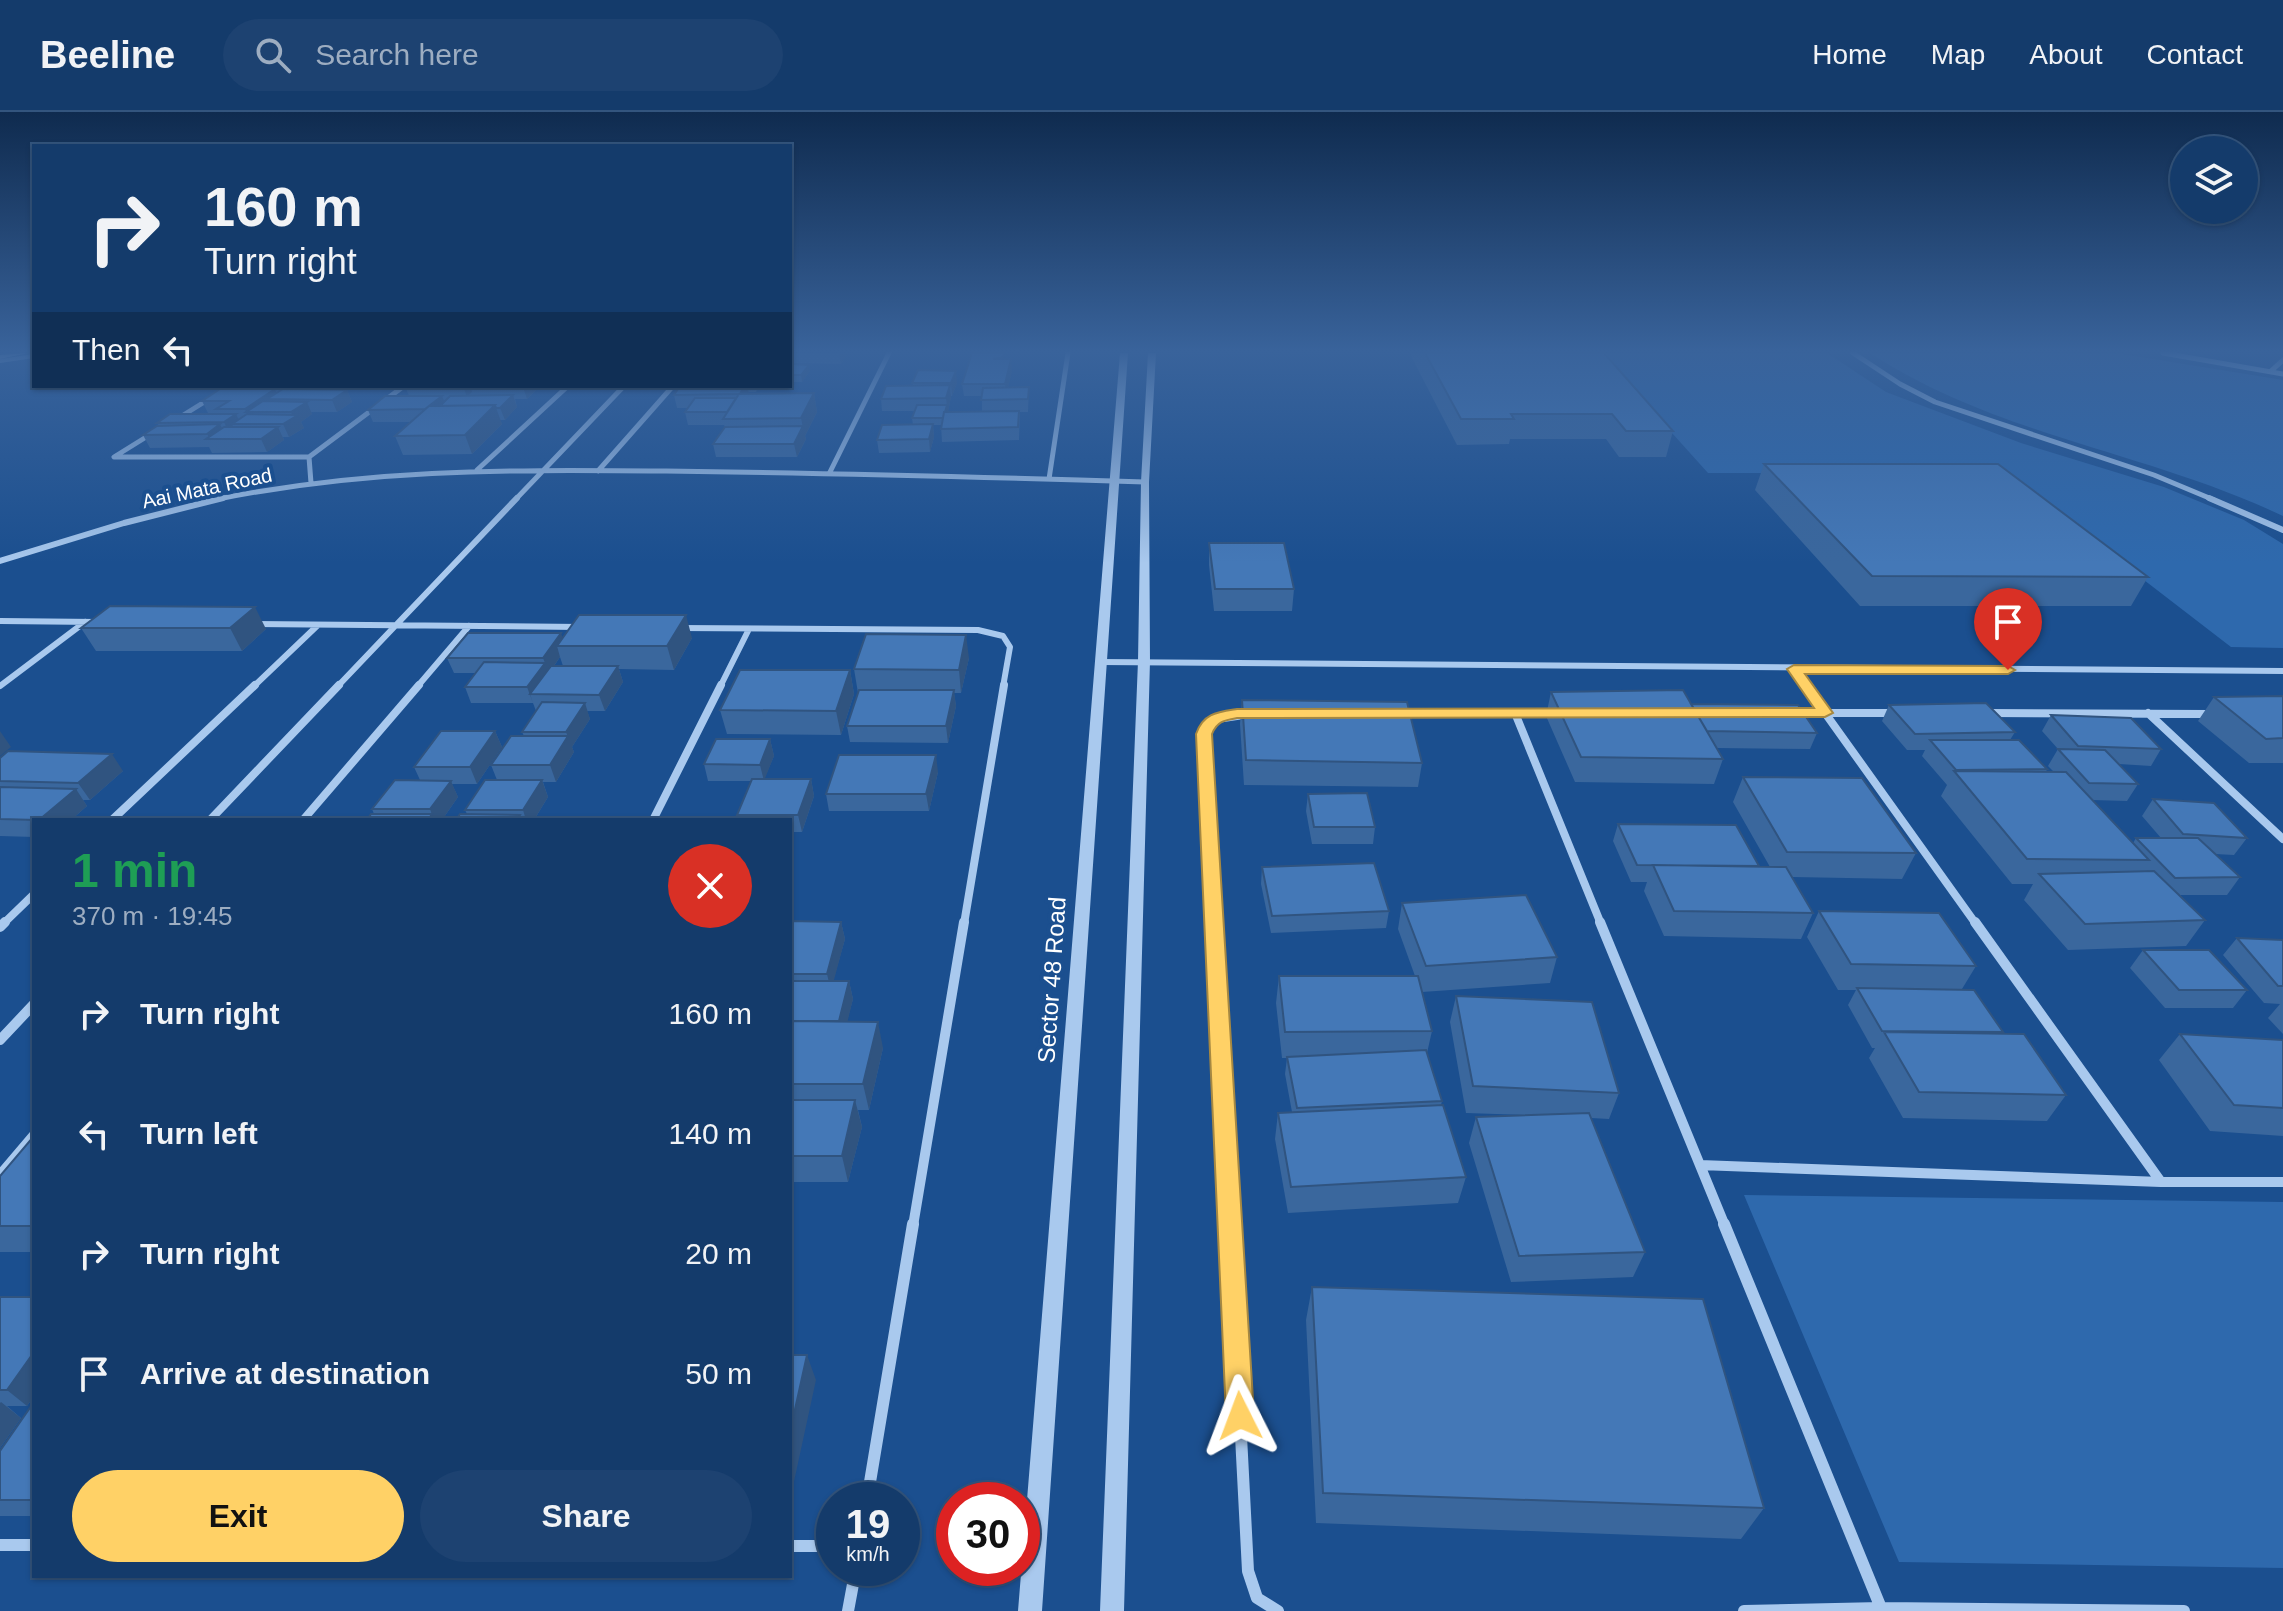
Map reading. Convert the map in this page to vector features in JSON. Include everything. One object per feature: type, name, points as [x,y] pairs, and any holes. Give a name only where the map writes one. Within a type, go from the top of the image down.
[{"type":"street","points":[[165,426],[170,423]]},
{"type":"street","points":[[152,434],[114,457],[309,457],[355,423]]},
{"type":"street","points":[[477,470],[528,423]]},
{"type":"street","points":[[212,818],[588,423]]},
{"type":"street","points":[[598,471],[640,423]]},
{"type":"street","points":[[830,472],[854,423]]},
{"type":"street","points":[[1049,479],[1057,423]]},
{"type":"street","name":"Sector 48 Road","points":[[1030,1611],[1119,423]]},
{"type":"street","points":[[1112,1611],[1144,661],[1148,423]]},
{"type":"street","points":[[1998,423],[2154,475],[2283,530]]},
{"type":"street","points":[[309,457],[311,483]]},
{"type":"street","name":"Aai Mata Road","points":[[0,561],[171,509],[311,483],[477,470],[830,472],[1145,482]]},
{"type":"street","points":[[0,621],[100,622]]},
{"type":"street","points":[[0,686],[85,622]]},
{"type":"street","points":[[240,624],[593,627]]},
{"type":"street","points":[[114,818],[318,624]]},
{"type":"street","points":[[305,818],[469,626]]},
{"type":"street","points":[[671,628],[978,630],[1003,636],[1010,647],[870,1482]]},
{"type":"street","points":[[654,818],[749,629]]},
{"type":"street","points":[[1100,662],[2283,671]]},
{"type":"street","points":[[1794,669],[2161,1182]]},
{"type":"street","points":[[1515,713],[1881,1608]]},
{"type":"street","points":[[1392,714],[1562,713]]},
{"type":"street","points":[[1779,713],[1902,713]]},
{"type":"street","points":[[1979,713],[2223,715]]},
{"type":"street","points":[[2148,713],[2283,839]]},
{"type":"street","points":[[1268,714],[1219,716],[1208,724],[1204,734],[1248,1571],[1257,1598],[1278,1611]]},
{"type":"street","points":[[0,927],[32,896]]},
{"type":"street","points":[[0,1040],[32,1006]]},
{"type":"street","points":[[0,1175],[32,1137]]},
{"type":"street","points":[[1700,1165],[2161,1182],[2283,1182]]},
{"type":"street","points":[[0,1545],[32,1545]]},
{"type":"street","points":[[792,1546],[816,1546]]},
{"type":"street","points":[[848,1611],[853,1586]]},
{"type":"street","points":[[1744,1611],[1881,1608],[2184,1611]]},
{"type":"shaded area","points":[[1663,423],[1968,423],[2021,443],[2164,487],[2244,520],[2283,544],[2283,648],[2231,647],[2005,473],[1708,473]]},
{"type":"shaded area","points":[[2018,423],[2283,423],[2283,516],[2179,475]]},
{"type":"shaded area","points":[[1744,1195],[2283,1202],[2283,1568],[1899,1562]]},
{"type":"building","points":[[234,423],[285,423],[283,424]]},
{"type":"building","points":[[410,423],[477,423],[465,435],[395,436]]},
{"type":"building","points":[[942,423],[1018,423],[1018,427],[941,429]]},
{"type":"building","points":[[1619,423],[1666,423],[1673,431],[1626,431]]},
{"type":"building","points":[[220,424],[207,434],[143,435],[157,426]]},
{"type":"building","points":[[933,424],[929,439],[877,440],[882,425]]},
{"type":"building","points":[[803,426],[794,444],[713,444],[725,427]]},
{"type":"building","points":[[224,427],[278,427],[261,439],[206,439]]},
{"type":"building","points":[[1764,464],[1998,464],[2148,577],[1872,576]]},
{"type":"building","points":[[1209,543],[1284,543],[1294,589],[1215,589]]},
{"type":"building","points":[[110,606],[255,607],[230,628],[81,628]]},
{"type":"building","points":[[579,615],[686,615],[667,646],[557,646]]},
{"type":"building","points":[[468,633],[561,633],[543,658],[447,658]]},
{"type":"building","points":[[866,634],[966,635],[959,670],[854,669]]},
{"type":"building","points":[[484,662],[545,663],[527,687],[465,687]]},
{"type":"building","points":[[551,666],[618,666],[599,695],[530,694]]},
{"type":"building","points":[[740,670],[850,670],[836,711],[720,710]]},
{"type":"building","points":[[859,690],[954,690],[946,726],[847,726]]},
{"type":"building","points":[[1683,690],[1723,759],[1581,757],[1551,692]]},
{"type":"building","points":[[2283,696],[2283,738],[2266,739],[2214,697]]},
{"type":"building","points":[[1242,700],[1407,702],[1422,763],[1246,760]]},
{"type":"building","points":[[542,702],[585,703],[566,732],[522,732]]},
{"type":"building","points":[[1986,703],[2015,732],[1915,734],[1889,705]]},
{"type":"building","points":[[1691,704],[1798,705],[1817,733],[1707,731]]},
{"type":"building","points":[[2051,715],[2131,718],[2161,749],[2078,746]]},
{"type":"building","points":[[441,731],[495,731],[470,767],[414,767]]},
{"type":"building","points":[[511,736],[568,736],[550,765],[491,765]]},
{"type":"building","points":[[716,739],[770,739],[760,765],[704,764]]},
{"type":"building","points":[[1930,740],[2019,740],[2047,769],[1956,770]]},
{"type":"building","points":[[2058,749],[2105,750],[2138,784],[2089,783]]},
{"type":"building","points":[[8,751],[112,754],[78,783],[0,781],[0,758]]},
{"type":"building","points":[[839,755],[936,755],[926,794],[826,794]]},
{"type":"building","points":[[1954,771],[2066,772],[2149,860],[2027,859]]},
{"type":"building","points":[[1743,777],[1862,778],[1916,853],[1787,852]]},
{"type":"building","points":[[752,779],[811,779],[798,815],[737,815]]},
{"type":"building","points":[[395,780],[451,781],[430,809],[372,809]]},
{"type":"building","points":[[485,780],[542,780],[523,810],[465,810]]},
{"type":"building","points":[[0,787],[76,789],[41,818],[0,819]]},
{"type":"building","points":[[1367,793],[1375,827],[1314,827],[1308,794]]},
{"type":"building","points":[[2153,799],[2214,803],[2247,838],[2183,834]]},
{"type":"building","points":[[371,814],[432,814],[429,818],[368,818]]},
{"type":"building","points":[[460,814],[520,815],[518,818],[457,818]]},
{"type":"building","points":[[1618,824],[1736,825],[1759,866],[1637,865]]},
{"type":"building","points":[[2136,838],[2198,838],[2240,877],[2175,878]]},
{"type":"building","points":[[1374,863],[1389,911],[1272,916],[1262,867]]},
{"type":"building","points":[[1653,865],[1786,867],[1813,913],[1674,911]]},
{"type":"building","points":[[2154,871],[2205,920],[2085,924],[2039,874]]},
{"type":"building","points":[[1526,895],[1557,957],[1426,966],[1402,903]]},
{"type":"building","points":[[1819,911],[1939,913],[1976,966],[1851,964]]},
{"type":"building","points":[[792,921],[841,922],[827,974],[792,974]]},
{"type":"building","points":[[2237,938],[2283,940],[2283,986],[2278,986]]},
{"type":"building","points":[[2143,950],[2209,950],[2247,990],[2179,990]]},
{"type":"building","points":[[1279,976],[1418,976],[1432,1031],[1285,1032]]},
{"type":"building","points":[[792,981],[849,981],[839,1021],[792,1021]]},
{"type":"building","points":[[1857,988],[1974,990],[2003,1032],[1882,1031]]},
{"type":"building","points":[[1456,996],[1592,1002],[1619,1093],[1473,1086]]},
{"type":"building","points":[[792,1021],[878,1022],[863,1084],[792,1084]]},
{"type":"building","points":[[1884,1032],[2024,1034],[2066,1095],[1919,1092]]},
{"type":"building","points":[[2180,1034],[2283,1040],[2283,1108],[2234,1105]]},
{"type":"building","points":[[1426,1050],[1442,1101],[1297,1108],[1287,1057]]},
{"type":"building","points":[[792,1100],[855,1100],[842,1156],[792,1156]]},
{"type":"building","points":[[1443,1105],[1466,1177],[1291,1187],[1278,1113]]},
{"type":"building","points":[[1589,1113],[1645,1252],[1519,1256],[1476,1117]]},
{"type":"building","points":[[32,1138],[32,1226],[0,1226],[0,1176]]},
{"type":"building","points":[[1312,1287],[1703,1299],[1764,1508],[1323,1493]]},
{"type":"building","points":[[0,1297],[32,1297],[32,1355],[7,1390],[0,1390]]},
{"type":"building","points":[[792,1355],[807,1355],[792,1423]]},
{"type":"building","points":[[32,1405],[32,1500],[0,1500],[0,1451]]},
{"type":"route","points":[[1240,1416],[1204,734],[1208,724],[1219,716],[1237,714],[1825,713],[1794,669],[2008,670]]}]
